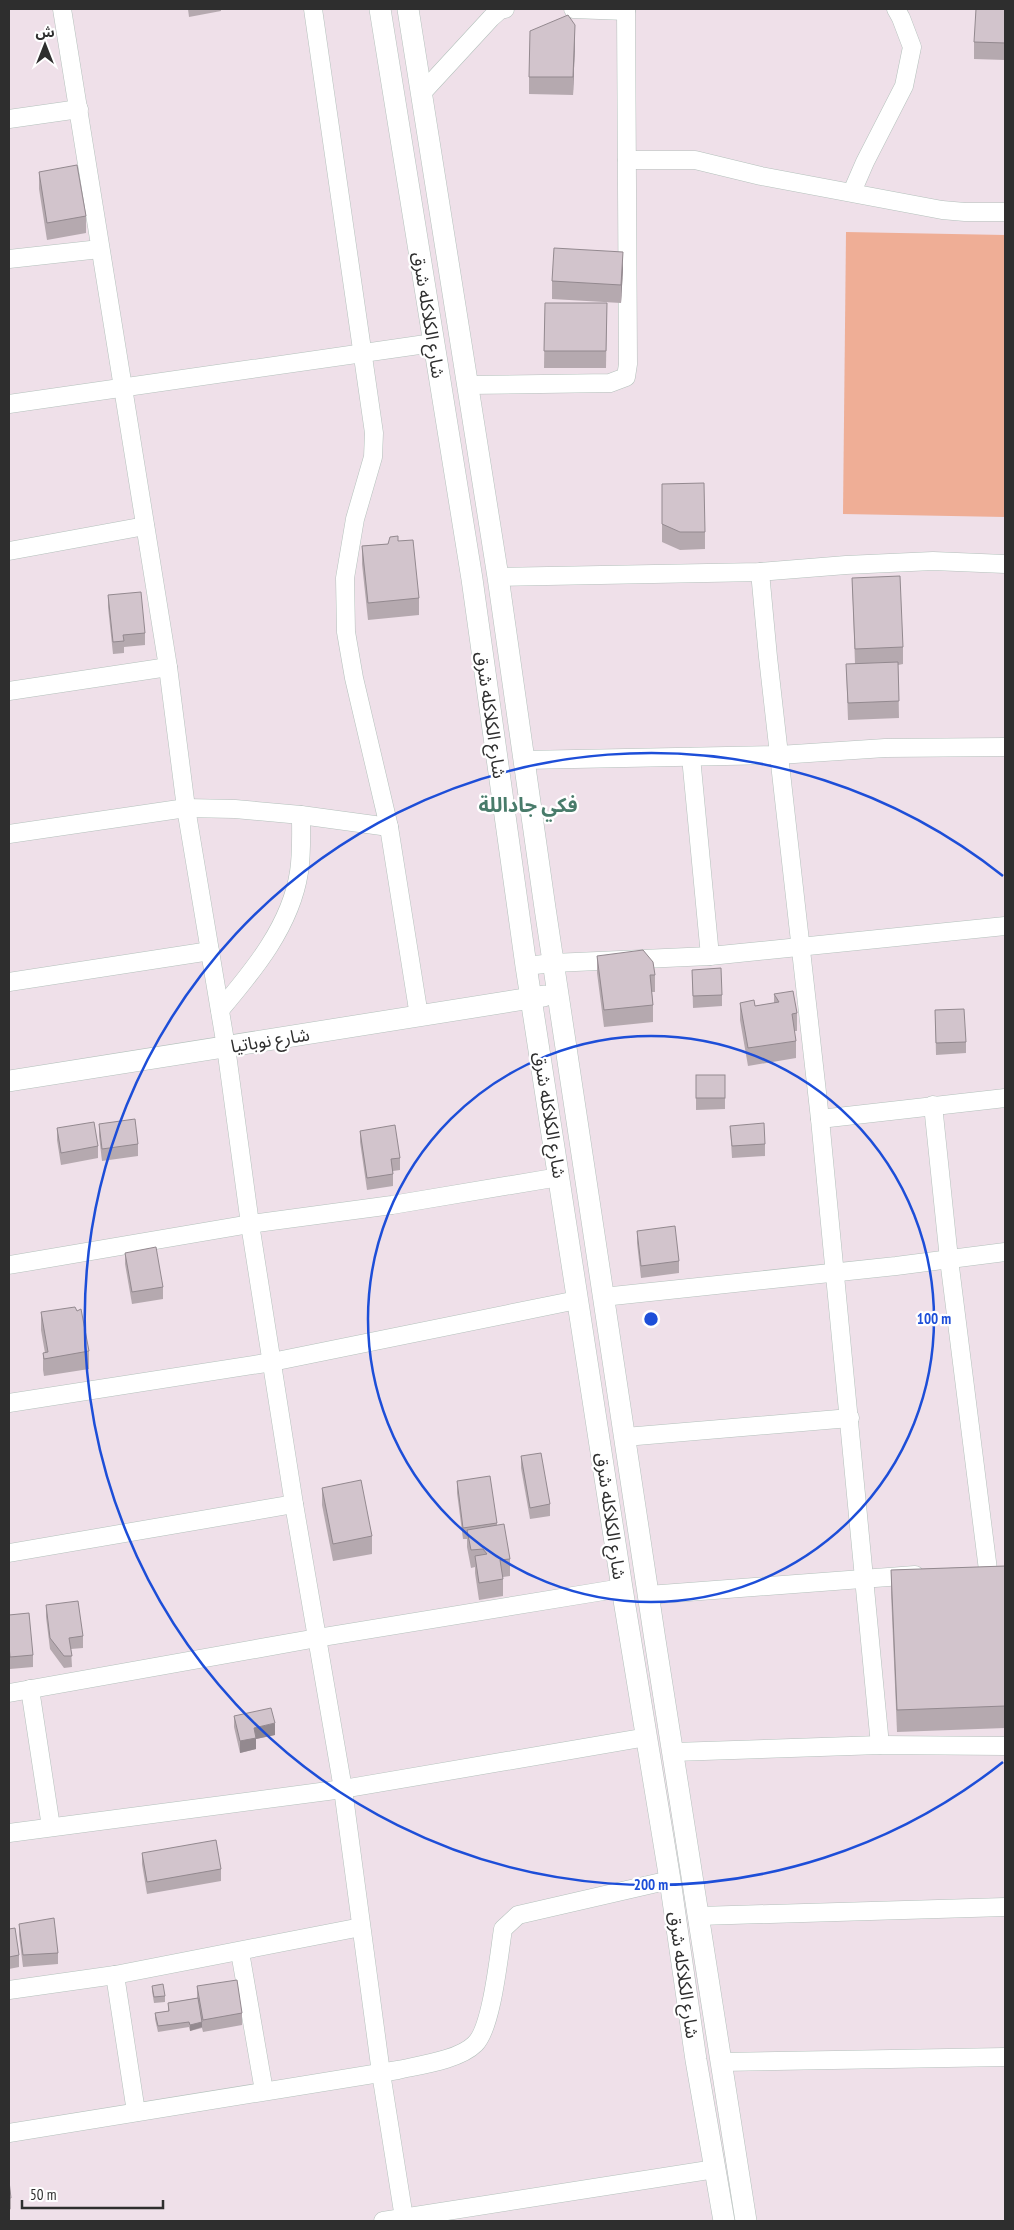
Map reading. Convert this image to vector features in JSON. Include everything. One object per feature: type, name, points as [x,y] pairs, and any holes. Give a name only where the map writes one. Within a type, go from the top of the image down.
[{"type":"street","points":[[62,9],[168,667],[186,808],[226,1047],[250,1224],[294,1504],[343,1789],[381,2072],[404,2218]]},
{"type":"street","points":[[313,9],[374,433],[373,457],[355,519],[346,578],[346,632],[354,678],[390,828],[419,1016]]},
{"type":"street","name":"شارع الكلاكله شرق","points":[[380,9],[472,579],[526,966],[577,1300],[670,1880],[696,2060],[724,2221]]},
{"type":"street","name":"شارع الكلاكله شرق","points":[[408,9],[498,577],[553,963],[648,1595],[746,2221]]},
{"type":"street","points":[[421,94],[491,18],[500,10],[505,9]]},
{"type":"street","points":[[468,385],[610,383],[626,377],[628,364],[626,10],[573,9]]},
{"type":"street","points":[[852,192],[865,162],[904,86],[912,47],[896,9]]},
{"type":"street","points":[[9,119],[79,109]]},
{"type":"street","points":[[626,160],[695,160],[761,176],[942,210],[1005,212]]},
{"type":"street","points":[[9,259],[100,249]]},
{"type":"street","points":[[9,404],[362,351],[433,343]]},
{"type":"street","points":[[9,551],[145,526]]},
{"type":"street","points":[[498,577],[760,572],[846,565],[933,562],[1005,564]]},
{"type":"street","points":[[760,572],[820,1119],[880,1745]]},
{"type":"street","points":[[9,691],[168,667]]},
{"type":"street","points":[[524,760],[779,756],[885,748],[1005,747]]},
{"type":"street","points":[[691,757],[710,956]]},
{"type":"street","points":[[9,834],[186,808],[235,809],[302,815],[390,828]]},
{"type":"street","points":[[220,1010],[254,970],[276,934],[293,898],[299,872],[302,815]]},
{"type":"street","points":[[526,966],[553,963],[710,956],[1005,926]]},
{"type":"street","points":[[9,982],[210,951]]},
{"type":"street","name":"شارع نوباتيا","points":[[9,1081],[558,994]]},
{"type":"street","points":[[820,1119],[1005,1098]]},
{"type":"street","points":[[933,1105],[950,1259],[997,1569],[968,1571]]},
{"type":"street","points":[[9,1265],[250,1224],[392,1205],[559,1177]]},
{"type":"street","points":[[604,1297],[1005,1252]]},
{"type":"street","points":[[9,1403],[272,1362],[577,1300]]},
{"type":"street","points":[[625,1436],[850,1418]]},
{"type":"street","points":[[9,1553],[294,1504]]},
{"type":"street","points":[[648,1595],[929,1574]]},
{"type":"street","points":[[9,1693],[317,1638],[622,1588]]},
{"type":"street","points":[[30,1689],[51,1827]]},
{"type":"street","points":[[9,1833],[343,1789],[647,1737]]},
{"type":"street","points":[[674,1752],[880,1745],[1005,1746]]},
{"type":"street","points":[[9,2133],[381,2072],[458,2055],[475,2044],[486,2027],[503,1929],[518,1915],[670,1880]]},
{"type":"street","points":[[699,1916],[1005,1907]]},
{"type":"street","points":[[9,1990],[115,1975],[361,1927]]},
{"type":"street","points":[[240,1952],[264,2091]]},
{"type":"street","points":[[115,1975],[136,2112]]},
{"type":"street","points":[[721,2062],[1005,2056]]},
{"type":"street","points":[[383,2221],[435,2217],[715,2169]]},
{"type":"shaded area","points":[[846,232],[1005,235],[1005,517],[843,514]]},
{"type":"building","points":[[976,9],[1005,9],[1005,43],[974,42]]},
{"type":"building","points":[[568,15],[575,25],[573,77],[529,77],[530,31]]},
{"type":"building","points":[[77,165],[86,216],[47,223],[39,172]]},
{"type":"building","points":[[554,248],[623,252],[621,285],[552,281]]},
{"type":"building","points":[[545,303],[607,303],[606,351],[544,351]]},
{"type":"building","points":[[704,483],[705,532],[680,532],[662,524],[662,484]]},
{"type":"building","points":[[398,536],[398,541],[413,540],[419,598],[368,603],[362,546],[388,544],[390,537]]},
{"type":"building","points":[[900,576],[903,647],[855,649],[852,578]]},
{"type":"building","points":[[141,592],[145,633],[123,635],[124,641],[113,642],[108,595]]},
{"type":"building","points":[[898,662],[899,701],[848,703],[846,664]]},
{"type":"building","points":[[643,950],[653,962],[655,975],[650,975],[653,1005],[604,1010],[597,956]]},
{"type":"building","points":[[721,968],[722,995],[693,996],[692,970]]},
{"type":"building","points":[[793,991],[797,1013],[792,1014],[796,1041],[748,1048],[740,1003],[754,1000],[755,1006],[779,1002],[774,994]]},
{"type":"building","points":[[964,1009],[966,1042],[936,1043],[935,1010]]},
{"type":"building","points":[[696,1075],[725,1075],[725,1098],[696,1098]]},
{"type":"building","points":[[135,1119],[138,1144],[102,1149],[99,1124]]},
{"type":"building","points":[[94,1122],[98,1146],[61,1153],[57,1128]]},
{"type":"building","points":[[764,1123],[765,1144],[732,1146],[730,1126]]},
{"type":"building","points":[[395,1125],[400,1158],[391,1159],[393,1174],[367,1178],[360,1131]]},
{"type":"building","points":[[675,1226],[679,1261],[641,1266],[637,1231]]},
{"type":"building","points":[[156,1247],[163,1287],[132,1292],[125,1253]]},
{"type":"building","points":[[75,1307],[77,1311],[81,1309],[89,1351],[44,1359],[43,1353],[48,1352],[41,1312]]},
{"type":"building","points":[[541,1453],[550,1504],[530,1508],[521,1456]]},
{"type":"building","points":[[490,1476],[497,1523],[463,1528],[457,1481]]},
{"type":"building","points":[[361,1480],[372,1536],[333,1544],[322,1488]]},
{"type":"building","points":[[504,1524],[510,1559],[500,1560],[503,1579],[479,1583],[475,1556],[487,1554],[483,1549],[471,1550],[467,1530]]},
{"type":"building","points":[[1005,1566],[1005,1706],[897,1710],[891,1570]]},
{"type":"building","points":[[78,1601],[83,1636],[69,1638],[72,1656],[64,1656],[50,1638],[46,1605]]},
{"type":"building","points":[[29,1613],[33,1655],[10,1657],[9,1615]]},
{"type":"building","points":[[271,1708],[275,1723],[254,1728],[256,1738],[240,1741],[234,1716]]},
{"type":"building","points":[[216,1840],[221,1869],[147,1882],[142,1853]]},
{"type":"building","points":[[54,1918],[58,1953],[23,1955],[19,1924]]},
{"type":"building","points":[[15,1928],[19,1955],[9,1957],[9,1929]]},
{"type":"building","points":[[237,1980],[242,2013],[203,2020],[197,1986]]},
{"type":"building","points":[[163,1984],[165,1996],[154,1997],[152,1986]]},
{"type":"building","points":[[198,1998],[202,2022],[190,2025],[189,2022],[158,2026],[155,2013],[169,2011],[168,2003]]},
{"type":"building","points":[[9,2181],[11,2198],[9,2198]]},
{"type":"district","name":"فكي جاداللة","points":[[528,805]]}]
